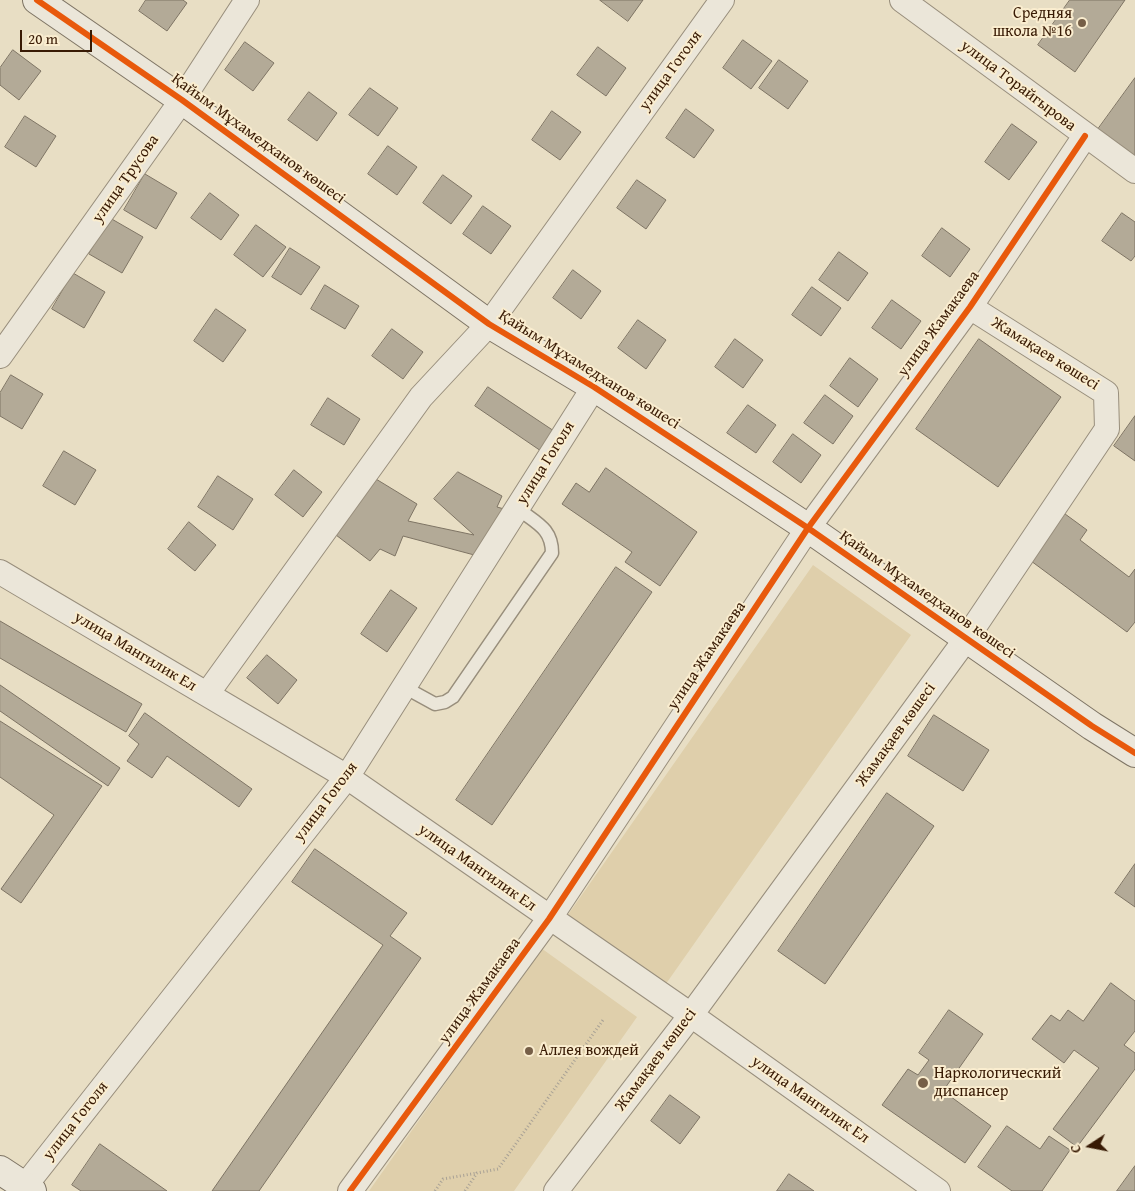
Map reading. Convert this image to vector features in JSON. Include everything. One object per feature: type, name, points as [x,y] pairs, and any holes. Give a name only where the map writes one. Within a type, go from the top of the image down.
[{"type":"street","name":"Қайым Мұхамедханов көшесі","points":[[37,0],[182,100],[489,324],[594,387],[808,528],[1092,726],[1135,753]]},
{"type":"street","name":"улица Трусова","points":[[0,356],[182,100],[247,0]]},
{"type":"street","name":"улица Гоголя","points":[[207,694],[421,397],[489,324],[722,0]]},
{"type":"street","name":"улица Торайгырова","points":[[902,0],[1135,171]]},
{"type":"street","name":"улица Жамакаева","points":[[350,1191],[549,919],[808,528],[970,306],[1085,136]]},
{"type":"street","name":"Жамақаев көшесі","points":[[556,1191],[691,1015],[966,639],[1108,429],[1106,393],[970,306]]},
{"type":"street","name":"улица Гоголя","points":[[26,1189],[347,777],[594,387]]},
{"type":"street","name":"улица Мангилик Ел","points":[[0,572],[347,777],[549,919],[691,1015],[938,1191]]},
{"type":"street","points":[[0,1170],[26,1189]]},
{"type":"lane","points":[[404,687],[434,704],[445,702],[453,697],[552,553],[552,542],[548,532],[517,508]]},
{"type":"path","points":[[435,1191],[443,1179],[498,1169],[603,1020]]},
{"type":"path","points":[[465,1191],[477,1173]]},
{"type":"shaded area","points":[[813,565],[911,635],[656,998],[558,929]]},
{"type":"shaded area","points":[[541,948],[637,1017],[514,1191],[369,1191]]},
{"type":"building","points":[[146,0],[183,0],[187,3],[167,31],[139,11]]},
{"type":"building","points":[[600,0],[643,0],[628,21]]},
{"type":"building","name":"Средняя школа №16","points":[[1070,0],[1125,0],[1075,72],[1038,45]]},
{"type":"building","points":[[743,40],[772,61],[751,89],[723,68]]},
{"type":"building","points":[[245,42],[274,63],[253,91],[225,70]]},
{"type":"building","points":[[598,47],[626,68],[606,96],[577,75]]},
{"type":"building","points":[[13,50],[41,71],[19,100],[0,85],[0,68]]},
{"type":"building","points":[[779,60],[808,81],[788,109],[759,88]]},
{"type":"building","points":[[1135,78],[1135,161],[1096,132]]},
{"type":"building","points":[[370,88],[398,108],[378,136],[349,115]]},
{"type":"building","points":[[309,92],[337,113],[317,141],[288,120]]},
{"type":"building","points":[[686,109],[714,130],[694,158],[666,138]]},
{"type":"building","points":[[552,111],[581,132],[560,160],[532,140]]},
{"type":"building","points":[[25,116],[56,136],[36,167],[5,147]]},
{"type":"building","points":[[1012,124],[1037,142],[1009,180],[985,162]]},
{"type":"building","points":[[388,146],[417,167],[397,195],[368,174]]},
{"type":"building","points":[[145,174],[177,193],[156,229],[124,210]]},
{"type":"building","points":[[443,175],[472,196],[451,224],[423,203]]},
{"type":"building","points":[[637,180],[666,200],[646,229],[617,208]]},
{"type":"building","points":[[210,193],[239,215],[221,240],[191,218]]},
{"type":"building","points":[[483,206],[511,226],[491,254],[463,234]]},
{"type":"building","points":[[1122,213],[1135,222],[1135,256],[1131,261],[1102,241]]},
{"type":"building","points":[[110,218],[143,237],[122,273],[89,254]]},
{"type":"building","points":[[256,225],[286,247],[263,277],[234,255]]},
{"type":"building","points":[[942,228],[970,249],[950,277],[922,256]]},
{"type":"building","points":[[290,248],[320,267],[301,295],[272,277]]},
{"type":"building","points":[[839,252],[868,273],[848,301],[819,280]]},
{"type":"building","points":[[573,270],[601,291],[581,319],[553,298]]},
{"type":"building","points":[[73,273],[105,292],[84,328],[52,309]]},
{"type":"building","points":[[325,285],[359,306],[345,329],[311,309]]},
{"type":"building","points":[[812,287],[841,308],[821,336],[792,315]]},
{"type":"building","points":[[892,300],[921,321],[901,349],[872,328]]},
{"type":"building","points":[[216,309],[246,330],[223,362],[194,341]]},
{"type":"building","points":[[638,320],[666,340],[646,369],[618,348]]},
{"type":"building","points":[[392,329],[423,352],[403,379],[372,356]]},
{"type":"building","points":[[735,339],[763,360],[743,388],[715,367]]},
{"type":"building","points":[[979,339],[1061,397],[998,487],[916,429]]},
{"type":"building","points":[[850,358],[878,379],[858,407],[830,386]]},
{"type":"building","points":[[11,375],[43,394],[22,429],[0,416],[0,393]]},
{"type":"building","points":[[488,387],[554,431],[541,451],[475,406]]},
{"type":"building","points":[[825,395],[853,416],[833,444],[804,423]]},
{"type":"building","points":[[328,398],[360,419],[344,445],[311,425]]},
{"type":"building","points":[[748,405],[776,425],[756,453],[727,433]]},
{"type":"building","points":[[1135,416],[1135,461],[1114,446]]},
{"type":"building","points":[[793,434],[821,455],[801,483],[773,462]]},
{"type":"building","points":[[64,451],[96,470],[75,505],[43,486]]},
{"type":"building","points":[[606,468],[697,532],[660,586],[625,562],[632,552],[562,504],[576,483],[589,492]]},
{"type":"building","points":[[294,470],[322,492],[303,517],[275,495]]},
{"type":"building","points":[[458,472],[502,496],[497,507],[511,511],[478,556],[403,536],[395,556],[380,549],[370,561],[336,535],[371,476],[417,504],[408,521],[474,535],[434,499]]},
{"type":"building","points":[[218,476],[253,499],[233,530],[198,507]]},
{"type":"building","points":[[1061,511],[1087,530],[1080,540],[1129,577],[1135,569],[1135,622],[1127,632],[1027,558]]},
{"type":"building","points":[[189,522],[216,545],[195,571],[168,549]]},
{"type":"building","points":[[616,567],[652,592],[492,825],[456,800]]},
{"type":"building","points":[[391,590],[417,608],[387,652],[361,634]]},
{"type":"building","points":[[0,621],[142,704],[126,732],[0,658]]},
{"type":"building","points":[[267,655],[297,680],[278,704],[247,678]]},
{"type":"building","points":[[0,685],[120,768],[108,786],[0,711]]},
{"type":"building","points":[[145,713],[252,789],[239,807],[167,756],[152,778],[127,761],[139,744],[129,736]]},
{"type":"building","points":[[934,715],[989,750],[963,791],[908,756]]},
{"type":"building","points":[[0,721],[102,786],[21,903],[1,889],[54,815],[0,777]]},
{"type":"building","points":[[887,793],[934,826],[825,984],[778,951]]},
{"type":"building","points":[[315,849],[407,913],[390,936],[421,958],[259,1191],[212,1191],[383,945],[292,882]]},
{"type":"building","points":[[1135,864],[1135,907],[1115,893]]},
{"type":"building","points":[[1111,983],[1135,1001],[1135,1031],[1124,1045],[1135,1053],[1135,1069],[1077,1147],[1053,1129],[1099,1068],[1074,1050],[1064,1063],[1032,1039],[1051,1015],[1060,1021],[1068,1010],[1083,1021]]},
{"type":"building","name":"Наркологический диспансер","points":[[949,1010],[983,1034],[943,1091],[991,1126],[965,1163],[882,1105],[908,1069],[918,1075],[929,1060],[919,1053]]},
{"type":"building","points":[[670,1095],[700,1117],[680,1144],[651,1121]]},
{"type":"building","points":[[1007,1126],[1040,1149],[1049,1136],[1070,1150],[1042,1191],[1012,1191],[978,1167]]},
{"type":"building","points":[[100,1144],[167,1191],[81,1191],[72,1185]]},
{"type":"building","points":[[1135,1166],[1135,1191],[1117,1191]]},
{"type":"building","points":[[789,1174],[814,1191],[777,1191]]},
{"type":"cycle path","points":[[37,0],[182,100],[489,324],[594,387],[808,528],[1092,726],[1135,753]]},
{"type":"cycle path","points":[[350,1191],[549,919],[808,528],[970,307],[1085,136]]},
{"type":"place","name":"Средняя школа №16","points":[[1082,23]]},
{"type":"place","name":"Аллея вождей","points":[[529,1051]]},
{"type":"place","name":"Наркологический диспансер","points":[[923,1083]]}]
